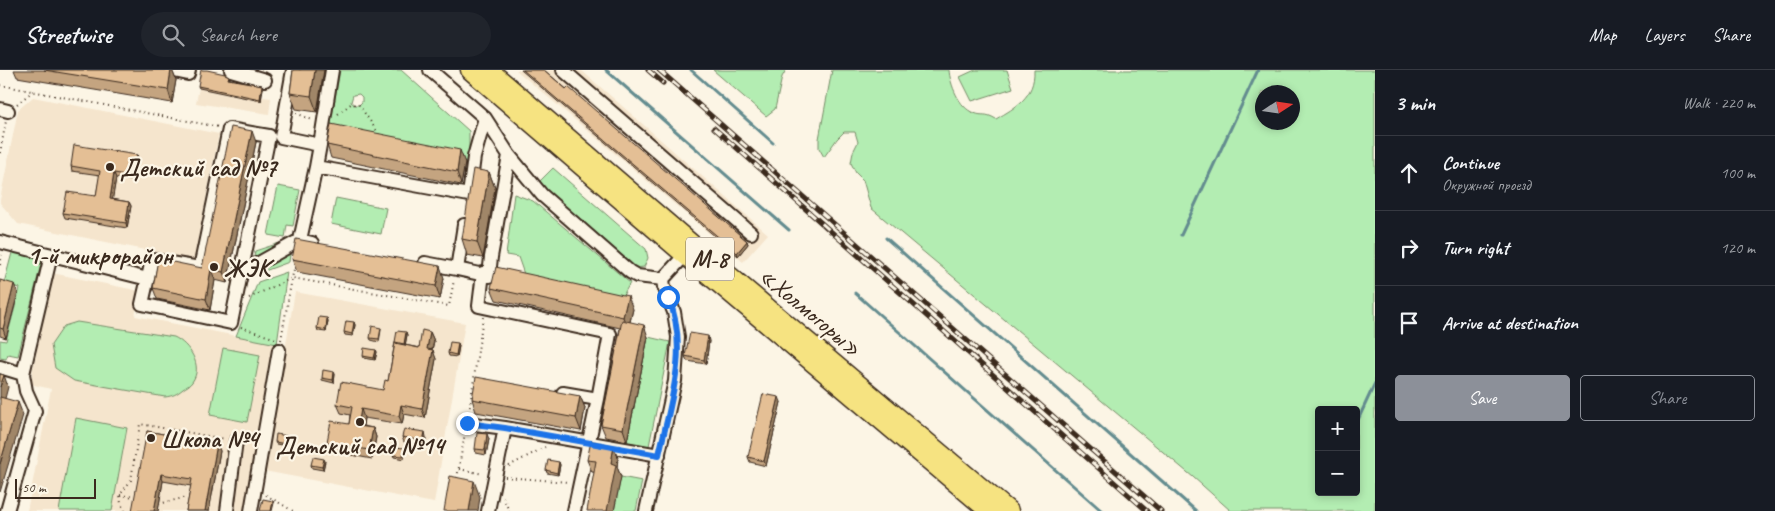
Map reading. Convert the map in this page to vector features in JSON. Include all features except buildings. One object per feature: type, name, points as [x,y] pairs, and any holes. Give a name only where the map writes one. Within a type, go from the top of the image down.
[{"type":"highway","name":"«Холмогоры»","points":[[470,70],[685,255],[989,511]]},
{"type":"highway","name":"«Холмогоры»","points":[[490,70],[693,245],[1009,511]]},
{"type":"street","points":[[169,70],[188,74],[189,70]]},
{"type":"street","points":[[293,70],[287,103],[275,137],[231,323],[142,304],[152,260],[200,268],[229,129],[275,137],[320,145]]},
{"type":"street","points":[[300,240],[316,167],[332,70]]},
{"type":"street","points":[[430,70],[485,118],[510,155],[542,195],[630,272],[638,276],[663,279]]},
{"type":"street","points":[[563,70],[751,234]]},
{"type":"street","points":[[237,71],[266,80]]},
{"type":"street","points":[[457,269],[474,157],[485,118]]},
{"type":"street","points":[[418,262],[490,276],[491,257],[510,155]]},
{"type":"street","points":[[316,167],[468,204]]},
{"type":"street","points":[[242,273],[300,240],[320,244]]},
{"type":"street","points":[[0,242],[148,279]]},
{"type":"street","points":[[7,511],[35,410],[26,390],[23,374],[51,255]]},
{"type":"street","points":[[646,511],[675,381],[678,336],[674,312],[664,287],[663,279],[685,255]]},
{"type":"street","points":[[482,273],[479,306],[610,334],[574,511]]},
{"type":"street","points":[[251,511],[280,345]]},
{"type":"street","points":[[0,367],[23,374]]},
{"type":"street","points":[[550,390],[598,399]]},
{"type":"street","points":[[467,423],[659,455]]},
{"type":"street","points":[[488,511],[505,428]]},
{"type":"street","points":[[227,511],[234,441]]},
{"type":"path","points":[[0,85],[229,129]]},
{"type":"path","points":[[0,154],[4,110],[33,91]]},
{"type":"path","points":[[287,103],[298,115],[324,124],[352,103],[359,105],[380,136],[371,134]]},
{"type":"path","points":[[231,323],[280,345],[300,240]]},
{"type":"path","points":[[235,304],[292,278],[449,306],[457,269]]},
{"type":"path","points":[[456,486],[484,307]]},
{"type":"path","points":[[125,511],[121,504],[120,495],[131,480],[140,424],[234,441]]},
{"type":"path","points":[[495,476],[511,465],[562,438]]},
{"type":"path","points":[[459,469],[495,476],[580,484]]},
{"type":"path","points":[[255,488],[293,511]]},
{"type":"path","points":[[120,495],[138,498]]},
{"type":"path","points":[[159,504],[193,495]]},
{"type":"shaded area","points":[[516,70],[581,70],[768,234],[743,262]]},
{"type":"shaded area","points":[[199,88],[260,101],[262,97],[271,98],[269,114],[196,103]]},
{"type":"shaded area","name":"Детский сад №7","points":[[33,97],[219,134],[194,260],[18,224],[0,203],[0,200],[18,110]]},
{"type":"shaded area","name":"Школа №4","points":[[52,273],[140,291],[135,316],[277,344],[248,511],[27,511],[51,389],[30,384]]},
{"type":"shaded area","name":"Детский сад №14","points":[[295,292],[465,323],[434,503],[264,471]]},
{"type":"green space","points":[[340,70],[401,70],[469,131],[469,162],[329,133]],"holes":[[[359,94],[362,97],[362,102],[359,105],[351,102],[353,95]]]},
{"type":"green space","points":[[713,70],[786,70],[782,77],[775,109],[766,116]]},
{"type":"green space","points":[[832,70],[949,70],[953,88],[964,106],[974,113],[996,119],[1011,110],[1028,94],[1034,70],[1375,70],[1375,511],[1231,511],[1193,477],[871,208],[863,180],[856,173],[851,163],[853,152],[858,142],[855,132],[844,132],[824,157],[819,148]]},
{"type":"green space","points":[[975,70],[1007,70],[1013,88],[972,101],[960,77]]},
{"type":"green space","points":[[553,168],[646,249],[648,258],[644,267],[635,268],[537,184]]},
{"type":"green space","points":[[278,186],[300,190],[293,226],[287,225],[285,238],[268,235]]},
{"type":"green space","points":[[514,194],[533,201],[630,283],[621,299],[525,277],[518,257],[506,255]]},
{"type":"green space","points":[[336,198],[386,208],[381,234],[331,224]]},
{"type":"green space","points":[[292,239],[289,262],[251,276],[255,251]]},
{"type":"green space","points":[[13,249],[43,256],[18,356],[8,354],[6,359],[0,358],[0,340],[6,341],[20,288],[4,283]]},
{"type":"green space","points":[[287,272],[277,344],[236,336],[258,282]]},
{"type":"green space","points":[[77,322],[174,337],[185,345],[193,356],[196,363],[195,376],[188,386],[175,394],[165,397],[74,381],[55,368],[51,345],[64,326]]},
{"type":"green space","points":[[648,337],[670,342],[649,446],[627,442]]},
{"type":"green space","points":[[223,348],[260,355],[247,422],[210,415]]},
{"type":"green space","points":[[76,418],[127,428],[112,511],[59,511]]},
{"type":"green space","points":[[621,477],[642,481],[636,511],[614,511]]},
{"type":"waterway","points":[[606,70],[789,230]]},
{"type":"waterway","points":[[691,70],[773,143]]},
{"type":"waterway","points":[[1181,235],[1258,70]]},
{"type":"waterway","points":[[886,238],[1196,511]]},
{"type":"waterway","points":[[855,293],[1102,511]]},
{"type":"waterway","points":[[1360,415],[1375,383]]},
{"type":"railway","points":[[648,70],[663,83]]},
{"type":"railway","points":[[659,70],[1161,511]]},
{"type":"railway","points":[[714,128],[1147,511]]},
{"type":"place","name":"Детский сад №7","points":[[110,167]]},
{"type":"place","name":"ЖЭК","points":[[214,267]]},
{"type":"place","name":"Детский сад №14","points":[[360,422]]},
{"type":"place","name":"Школа №4","points":[[151,438]]},
{"type":"district","name":"1-й микрорайон","points":[[100,255]]},
{"type":"route","points":[[467,423],[659,455],[675,381],[678,336],[674,312],[668,297]]}]
